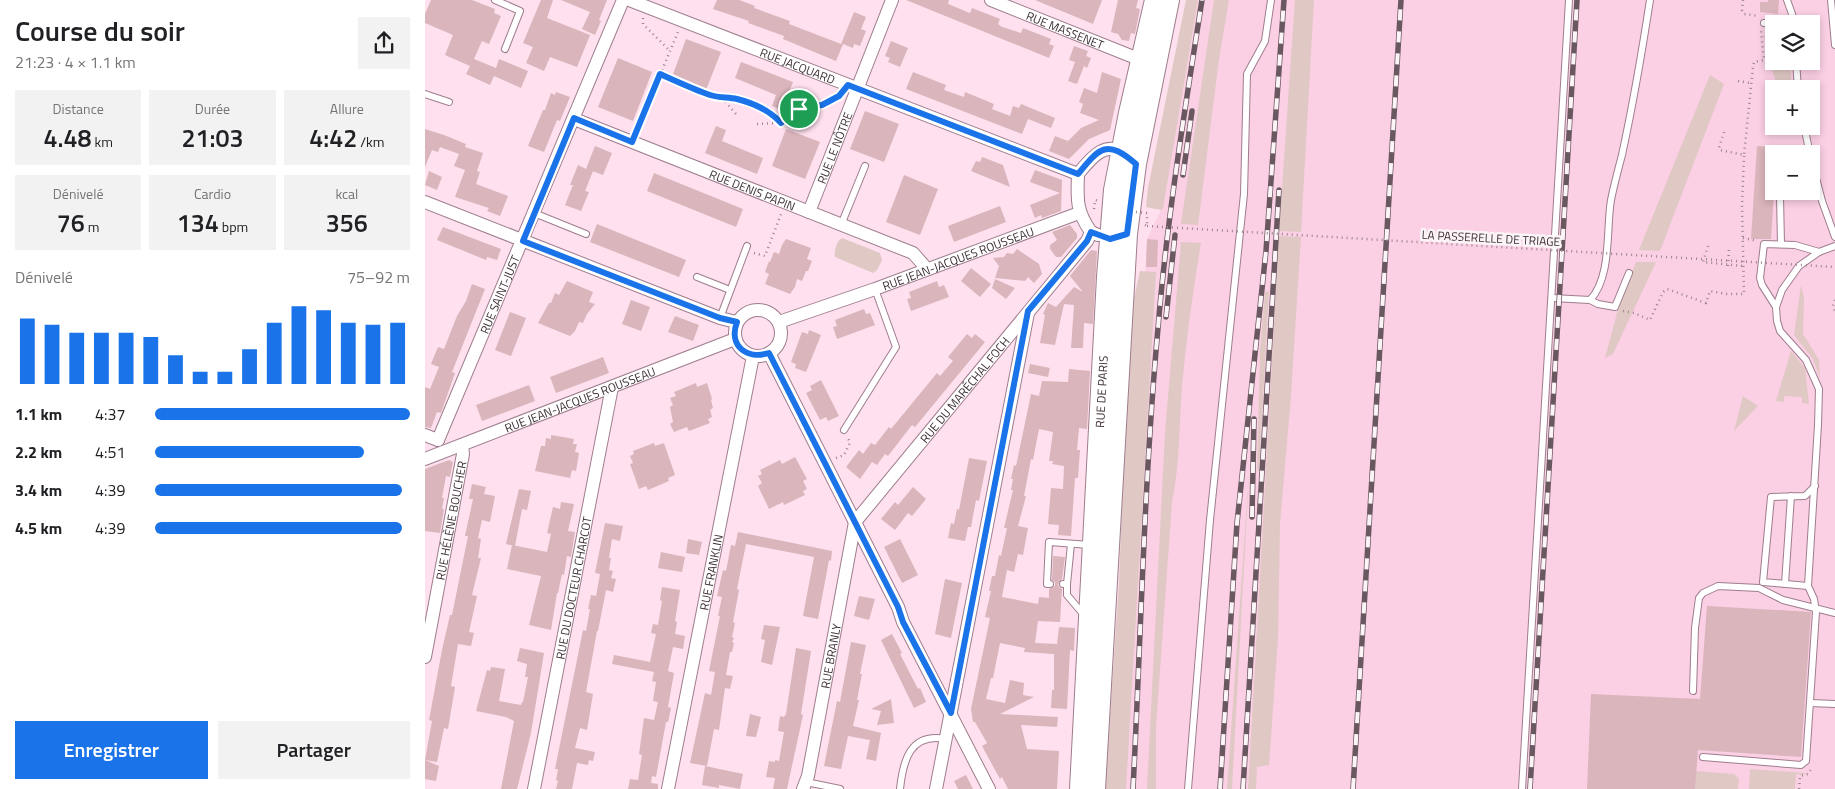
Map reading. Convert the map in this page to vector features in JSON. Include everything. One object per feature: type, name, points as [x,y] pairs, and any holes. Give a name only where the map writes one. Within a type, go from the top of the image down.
[{"type":"main road","name":"RUE DE PARIS","points":[[1080,789],[1088,620],[1118,236],[1141,60],[1155,0]]},
{"type":"main road","name":"RUE DE PARIS","points":[[1129,158],[1169,0]]},
{"type":"main road","name":"RUE DE PARIS","points":[[1095,789],[1118,236]]},
{"type":"street","name":"RUE SAINT-JUST","points":[[441,446],[534,214],[623,0]]},
{"type":"street","name":"RUE JACQUARD","points":[[629,0],[1078,174]]},
{"type":"street","name":"RUE LE NÔTRE","points":[[809,212],[852,87],[891,0]]},
{"type":"street","name":"RUE MASSENET","points":[[991,0],[1141,60]]},
{"type":"street","name":"RUE DENIS PAPIN","points":[[574,118],[913,253],[927,269]]},
{"type":"street","points":[[1118,236],[1091,232],[1079,213],[1077,202],[1078,174],[1096,154],[1110,148],[1129,158]]},
{"type":"street","points":[[425,202],[720,318],[737,322]]},
{"type":"street","name":"RUE JEAN-JACQUES ROUSSEAU","points":[[779,322],[875,289],[1079,213]]},
{"type":"street","name":"RUE DU MARÉCHAL FOCH","points":[[855,522],[1087,241],[1091,232]]},
{"type":"street","points":[[761,309],[774,316],[779,322],[781,328],[779,343],[769,353],[753,356],[742,350],[735,339],[734,333],[737,322],[747,312],[761,309]]},
{"type":"street","points":[[936,789],[1028,311]]},
{"type":"street","name":"RUE JEAN-JACQUES ROUSSEAU","points":[[425,459],[441,446],[461,445],[735,339]]},
{"type":"street","points":[[769,353],[898,607],[903,622],[989,789]]},
{"type":"street","name":"RUE FRANKLIN","points":[[668,789],[753,356]]},
{"type":"street","name":"RUE DU DOCTEUR CHARCOT","points":[[534,789],[612,387]]},
{"type":"street","points":[[425,434],[441,446]]},
{"type":"street","name":"RUE HÉLÈNE BOUCHER","points":[[425,657],[463,454],[461,445]]},
{"type":"street","name":"RUE BRANLY","points":[[805,785],[855,522]]},
{"type":"lane","points":[[495,0],[520,10],[505,49]]},
{"type":"lane","points":[[1188,789],[1210,520],[1244,194],[1247,74],[1265,41],[1271,0]]},
{"type":"lane","points":[[1522,789],[1569,0]]},
{"type":"lane","points":[[1589,300],[1596,291],[1605,263],[1611,200],[1642,51],[1650,0]]},
{"type":"lane","points":[[1787,0],[1792,15]]},
{"type":"lane","points":[[1831,0],[1835,45]]},
{"type":"lane","points":[[425,94],[449,102]]},
{"type":"lane","points":[[841,225],[865,166]]},
{"type":"lane","points":[[1820,193],[1835,237]]},
{"type":"lane","points":[[1779,200],[1781,244]]},
{"type":"lane","points":[[534,214],[586,234]]},
{"type":"lane","points":[[1776,307],[1762,285],[1760,275],[1763,245],[1766,243],[1795,245],[1819,252]]},
{"type":"lane","points":[[1703,758],[1803,764],[1807,758],[1815,608],[1814,599],[1808,586],[1819,389],[1806,360],[1781,331],[1777,321],[1776,307],[1782,290],[1799,266],[1819,252],[1835,246]]},
{"type":"lane","points":[[720,318],[746,248]]},
{"type":"lane","points":[[1551,298],[1589,300],[1598,304],[1615,307],[1629,273]]},
{"type":"lane","points":[[697,277],[730,290]]},
{"type":"lane","points":[[844,430],[896,347],[875,289]]},
{"type":"lane","points":[[1761,585],[1771,497],[1805,496],[1815,486]]},
{"type":"lane","points":[[1785,584],[1791,496]]},
{"type":"lane","points":[[1050,584],[1047,584],[1049,575],[1049,542],[1094,546]]},
{"type":"lane","points":[[1071,544],[1065,584],[1067,595],[1088,620]]},
{"type":"lane","points":[[1693,691],[1695,628],[1700,595],[1718,586],[1785,584],[1808,586]]},
{"type":"lane","points":[[1761,585],[1783,600],[1835,613]]},
{"type":"lane","points":[[1809,703],[1835,704]]},
{"type":"lane","points":[[900,789],[902,766],[910,750],[924,739],[936,737],[946,739]]},
{"type":"lane","points":[[805,785],[841,789]]},
{"type":"path","points":[[1615,307],[1650,320],[1663,292],[1667,289],[1706,303],[1709,291],[1744,294],[1741,205],[1750,83],[1754,62],[1764,60],[1762,23],[1757,15],[1743,14],[1743,0]]},
{"type":"path","points":[[646,7],[643,24],[670,51]]},
{"type":"path","points":[[632,142],[683,21]]},
{"type":"path","points":[[660,74],[708,95],[735,99],[756,105],[774,115],[781,123]]},
{"type":"path","points":[[1738,81],[1750,83]]},
{"type":"path","points":[[757,124],[781,123],[799,109],[822,105],[852,87]]},
{"type":"path","points":[[722,98],[736,114]]},
{"type":"path","points":[[1724,132],[1720,150],[1744,155]]},
{"type":"path","points":[[746,248],[765,256],[785,203]]},
{"type":"path","points":[[1094,208],[1095,204]]},
{"type":"path","name":"LA PASSERELLE DE TRIAGE","points":[[1136,212],[1147,213],[1147,226],[1835,267]]},
{"type":"path","points":[[1707,246],[1703,262],[1743,266]]},
{"type":"path","points":[[1728,266],[1729,249]]},
{"type":"path","points":[[1835,300],[1833,303],[1835,313]]},
{"type":"path","points":[[825,462],[844,455],[850,443],[844,430]]},
{"type":"shaded area","points":[[1186,0],[1198,0],[1163,208],[1161,210],[1146,207],[1148,188]]},
{"type":"shaded area","points":[[1195,0],[1835,0],[1835,789],[1119,789],[1147,239],[1161,210]]},
{"type":"shaded area","points":[[1214,0],[1229,0],[1219,59],[1198,225],[1181,224]]},
{"type":"shaded area","points":[[1295,0],[1314,0],[1301,232],[1279,231]]},
{"type":"shaded area","points":[[1772,70],[1791,70],[1791,80],[1775,80]]},
{"type":"shaded area","points":[[1710,75],[1724,84],[1660,251],[1639,250]]},
{"type":"shaded area","points":[[1279,236],[1301,237],[1291,396],[1280,524],[1278,638],[1269,765],[1257,767],[1256,789],[1248,789]]},
{"type":"shaded area","points":[[842,238],[880,253],[882,260],[877,270],[873,273],[835,257],[836,247]]},
{"type":"shaded area","points":[[1181,242],[1201,243],[1186,351],[1178,459],[1172,502],[1156,726],[1156,789],[1147,789],[1165,433]]},
{"type":"shaded area","points":[[1636,262],[1656,262],[1613,354],[1605,358],[1620,302]]},
{"type":"shaded area","points":[[1140,271],[1156,272],[1126,789],[1105,789],[1119,582],[1126,401],[1133,302]]},
{"type":"shaded area","points":[[1801,285],[1804,298],[1803,334],[1819,360],[1820,378],[1813,359],[1794,335]]},
{"type":"shaded area","points":[[1269,291],[1259,471],[1257,470],[1260,350],[1265,292]]},
{"type":"shaded area","points":[[1791,351],[1805,368],[1809,404],[1802,403],[1802,397],[1784,396],[1784,402],[1776,401]]},
{"type":"shaded area","points":[[1743,396],[1758,406],[1734,431]]},
{"type":"shaded area","points":[[1249,473],[1232,789],[1227,789]]},
{"type":"shaded area","points":[[1750,769],[1806,773],[1804,775],[1796,774],[1795,789],[1749,789]]},
{"type":"shaded area","points":[[1695,771],[1734,774],[1739,779],[1738,789],[1694,789]]},
{"type":"building","points":[[431,0],[472,0],[495,9],[494,13],[501,16],[489,44],[482,41],[474,59],[496,68],[499,59],[528,71],[521,88],[494,76],[490,85],[466,74],[470,66],[445,55],[453,35],[425,23],[425,14]]},
{"type":"building","points":[[541,0],[553,0],[547,18],[590,35],[577,67],[550,57],[544,71],[526,63],[533,47],[523,43]]},
{"type":"building","points":[[561,0],[607,0],[595,35],[582,29],[590,12]]},
{"type":"building","points":[[717,0],[739,0],[755,6],[754,8],[790,21],[789,24],[841,44],[854,12],[866,17],[861,29],[866,31],[860,46],[854,44],[853,48],[843,44],[836,61],[783,39],[784,36],[748,23],[749,21],[713,9]]},
{"type":"building","points":[[906,0],[949,0],[948,4],[970,13],[972,8],[1000,19],[998,24],[1002,27],[1021,33],[1023,28],[1051,39],[1049,44],[1054,46],[1049,58]]},
{"type":"building","points":[[1035,0],[1102,0],[1093,24]]},
{"type":"building","points":[[1118,0],[1138,0],[1136,8],[1140,9],[1135,34],[1131,33],[1129,41],[1122,40],[1118,34],[1111,32]]},
{"type":"building","points":[[1768,0],[1779,0],[1778,14],[1760,12],[1760,2],[1768,2]]},
{"type":"building","points":[[686,39],[721,52],[706,90],[672,77]]},
{"type":"building","points":[[891,41],[908,48],[900,67],[888,62],[890,58],[885,56]]},
{"type":"building","points":[[1074,46],[1088,51],[1086,56],[1091,58],[1087,68],[1084,66],[1077,84],[1068,81],[1075,62],[1069,60]]},
{"type":"building","points":[[618,58],[652,72],[633,121],[598,107]]},
{"type":"building","points":[[741,62],[793,82],[782,110],[772,106],[776,95],[735,78]]},
{"type":"building","points":[[913,72],[946,85],[944,90],[964,97],[965,92],[994,104],[992,109],[1010,116],[1013,106],[1019,108],[1021,104],[1055,118],[1051,128],[1028,119],[1022,134],[906,89]]},
{"type":"building","points":[[1102,72],[1121,79],[1110,130],[1089,139],[1069,159],[1049,151],[1055,136],[1068,141],[1081,128],[1099,120],[1080,113],[1083,104],[1079,102],[1084,88],[1097,93]]},
{"type":"building","points":[[556,92],[570,97],[560,121],[557,120],[544,152],[528,146],[551,93],[555,95]]},
{"type":"building","points":[[865,111],[899,124],[884,162],[850,149]]},
{"type":"building","points":[[716,126],[726,130],[722,141],[763,158],[757,174],[705,153]]},
{"type":"building","points":[[425,129],[466,144],[465,147],[483,153],[477,171],[480,172],[476,184],[508,196],[500,216],[487,211],[489,208],[455,197],[465,170],[454,166],[459,154],[440,147],[438,152],[432,150],[425,167]]},
{"type":"building","points":[[786,129],[820,142],[805,179],[772,166]]},
{"type":"building","points":[[595,146],[612,153],[603,175],[593,171],[585,191],[589,192],[581,211],[565,205],[578,165],[586,169]]},
{"type":"building","points":[[1757,146],[1765,146],[1765,200],[1773,200],[1771,239],[1751,239]]},
{"type":"building","points":[[982,157],[1003,165],[1010,187],[971,171],[976,161],[980,162]]},
{"type":"building","points":[[1035,170],[1062,180],[1061,211],[1042,218],[1041,215],[1035,218],[1030,205],[1060,193],[1030,182]]},
{"type":"building","points":[[429,171],[442,177],[437,190],[425,185]]},
{"type":"building","points":[[654,173],[743,209],[736,227],[647,191]]},
{"type":"building","points":[[904,175],[938,189],[920,235],[886,222]]},
{"type":"building","points":[[1000,206],[1006,222],[954,242],[948,226]]},
{"type":"building","points":[[597,224],[686,260],[679,277],[590,242]]},
{"type":"building","points":[[1070,225],[1077,234],[1077,238],[1061,257],[1056,257],[1050,249],[1050,245],[1057,240],[1052,232]]},
{"type":"building","points":[[443,227],[501,249],[497,260],[487,257],[486,260],[437,240]]},
{"type":"building","points":[[786,239],[811,248],[807,259],[812,261],[802,281],[797,279],[795,287],[790,294],[765,284],[769,274],[765,272],[769,261],[774,252],[779,254]]},
{"type":"building","points":[[1147,239],[1158,240],[1157,267],[1146,267]]},
{"type":"building","points":[[1017,249],[1039,264],[1042,274],[1034,283],[1028,277],[1025,281],[995,278],[999,266],[993,258],[1004,257],[1007,253],[1013,254]]},
{"type":"building","points":[[1091,250],[1097,251],[1093,324],[1084,323],[1083,348],[1071,348],[1074,305],[1064,304],[1055,345],[1040,343],[1045,315],[1043,314],[1048,303],[1056,307],[1074,287],[1083,292],[1070,276]]},
{"type":"building","points":[[971,268],[991,284],[980,297],[961,281]]},
{"type":"building","points":[[995,279],[1015,288],[1006,299],[992,288]]},
{"type":"building","points":[[567,281],[593,292],[589,302],[595,304],[583,323],[579,322],[575,331],[570,336],[538,323],[555,293],[559,295]]},
{"type":"building","points":[[937,281],[939,287],[944,285],[949,297],[911,311],[907,299],[911,298],[909,292]]},
{"type":"building","points":[[472,284],[485,289],[452,372],[455,373],[441,413],[437,412],[431,428],[425,427],[425,387],[430,389],[439,367],[431,364],[438,347],[444,349]]},
{"type":"building","points":[[631,300],[650,307],[641,331],[622,324]]},
{"type":"building","points":[[864,309],[866,314],[870,313],[875,325],[837,339],[833,327],[837,326],[835,320]]},
{"type":"building","points":[[510,312],[526,318],[511,356],[495,350]]},
{"type":"building","points":[[675,316],[699,325],[693,341],[668,332]]},
{"type":"building","points":[[809,330],[821,335],[806,372],[795,368],[796,364],[791,362],[802,332],[808,334]]},
{"type":"building","points":[[967,334],[972,338],[975,334],[985,342],[915,427],[912,425],[888,456],[885,454],[877,465],[872,462],[860,479],[846,467],[859,450],[863,454],[871,443],[875,445],[889,427],[891,429],[937,373],[940,376],[953,361],[948,357]]},
{"type":"building","points":[[603,357],[609,373],[556,393],[550,377]]},
{"type":"building","points":[[1030,364],[1050,368],[1048,377],[1028,373]]},
{"type":"building","points":[[1069,369],[1090,371],[1087,429],[1079,428],[1077,450],[1080,450],[1078,478],[1075,478],[1071,536],[1058,535],[1059,525],[1048,524],[1051,488],[1063,489],[1064,466],[1052,464],[1053,461],[1049,461],[1053,432],[1039,429],[1018,526],[1028,528],[1023,555],[1018,554],[1014,572],[1007,570],[1002,597],[1038,604],[1039,597],[1049,598],[1049,589],[1055,586],[1055,582],[1052,580],[1053,556],[1065,557],[1062,579],[1058,584],[1062,589],[1060,622],[1038,621],[1035,643],[1057,644],[1059,627],[1075,628],[1074,651],[1070,650],[1067,709],[1051,708],[1052,690],[1054,690],[1054,654],[1024,652],[1025,648],[1000,643],[993,678],[991,678],[986,699],[1005,703],[1010,680],[1024,683],[1023,695],[1034,697],[1000,714],[1058,717],[1057,727],[1021,725],[1027,749],[1059,751],[1057,789],[1008,789],[1002,777],[1000,779],[982,746],[987,743],[975,722],[973,722],[971,709],[990,618],[985,617],[991,591],[989,591],[992,576],[995,576],[999,555],[1001,556],[1007,528],[1004,528],[1013,490],[1011,490],[1013,479],[1011,479],[1014,465],[1016,466],[1031,394],[1039,396],[1042,381],[1068,382]]},
{"type":"building","points":[[821,380],[839,416],[828,421],[826,417],[820,420],[806,393],[812,390],[810,386]]},
{"type":"building","points":[[696,383],[697,387],[707,383],[713,408],[710,410],[712,417],[708,419],[710,423],[689,431],[687,427],[674,432],[670,424],[673,422],[670,407],[673,405],[670,398],[676,396],[674,392]]},
{"type":"building","points":[[529,385],[535,401],[482,421],[476,405]]},
{"type":"building","points":[[551,435],[574,439],[573,444],[577,444],[575,452],[579,453],[576,471],[572,470],[570,478],[535,471],[541,446],[545,446],[546,438],[551,439]]},
{"type":"building","points":[[654,443],[655,446],[664,443],[675,475],[668,478],[669,481],[648,490],[646,486],[639,489],[630,464],[633,463],[630,456],[634,454],[633,451]]},
{"type":"building","points":[[795,457],[807,479],[803,481],[807,489],[803,491],[805,495],[784,505],[783,502],[769,509],[758,486],[762,483],[758,476],[762,474],[760,470],[780,460],[782,464]]},
{"type":"building","points":[[969,458],[987,461],[979,501],[976,500],[971,527],[968,527],[965,541],[948,538],[951,523],[954,524],[957,509],[959,510]]},
{"type":"building","points":[[449,460],[453,462],[450,477],[446,476],[442,498],[444,498],[442,509],[444,509],[440,533],[425,531],[425,469]]},
{"type":"building","points":[[472,484],[486,487],[484,494],[495,496],[490,522],[482,520],[478,538],[481,539],[478,558],[481,558],[472,595],[477,596],[469,632],[474,633],[471,646],[458,644],[451,686],[455,687],[448,729],[444,728],[437,762],[425,760],[432,721],[429,720],[442,650],[450,615],[452,615],[468,536],[465,536],[473,499],[469,499]]},
{"type":"building","points":[[913,487],[926,499],[912,516],[908,513],[895,530],[881,519],[895,502],[898,505]]},
{"type":"building","points":[[519,489],[531,491],[527,510],[522,509],[515,546],[506,544]]},
{"type":"building","points":[[561,502],[574,504],[568,531],[575,532],[571,557],[567,556],[564,575],[562,574],[557,593],[551,630],[529,625],[541,576],[507,569],[512,545],[547,552],[551,534],[547,533],[553,507],[560,509]]},
{"type":"building","points":[[605,523],[623,526],[620,541],[612,539],[609,558],[611,558],[609,570],[613,571],[611,578],[616,579],[613,592],[606,590],[597,631],[586,692],[593,694],[587,730],[580,728],[575,748],[595,752],[593,761],[589,760],[588,765],[577,763],[572,789],[556,789],[558,769],[555,769],[583,630],[586,631],[591,595],[596,596],[600,574],[595,573]]},
{"type":"building","points":[[738,532],[832,551],[831,561],[829,560],[818,619],[803,616],[814,557],[746,544],[733,622],[735,623],[732,642],[734,643],[732,652],[730,652],[726,675],[733,676],[730,689],[725,688],[719,730],[714,729],[707,766],[690,763],[705,693],[711,695],[715,672],[709,671],[720,616],[718,616],[722,597],[717,596],[723,570],[726,571],[731,545],[735,546]]},
{"type":"building","points":[[688,539],[702,542],[699,555],[686,553]]},
{"type":"building","points":[[900,539],[918,575],[902,583],[884,547]]},
{"type":"building","points":[[661,552],[685,557],[682,572],[658,568]]},
{"type":"building","points":[[945,579],[962,583],[951,638],[935,634]]},
{"type":"building","points":[[662,587],[680,590],[675,634],[685,636],[683,649],[673,647],[668,671],[674,673],[668,707],[671,708],[668,722],[666,722],[656,777],[652,776],[651,783],[658,784],[658,789],[628,789],[630,779],[638,780],[642,755],[639,754],[644,718],[654,720],[658,702],[653,701],[656,682],[652,681],[654,672],[612,664],[614,655],[650,662],[656,634],[651,633],[653,624],[658,625]]},
{"type":"building","points":[[859,596],[875,599],[869,620],[854,616]]},
{"type":"building","points":[[1707,606],[1811,612],[1801,757],[1698,750],[1695,789],[1587,789],[1591,694],[1700,699]]},
{"type":"building","points":[[764,625],[780,627],[772,665],[761,662],[765,640],[761,639]]},
{"type":"building","points":[[892,634],[902,653],[900,654],[926,702],[914,708],[881,640]]},
{"type":"building","points":[[851,642],[866,645],[860,674],[862,674],[857,700],[859,700],[853,726],[881,733],[876,761],[866,759],[870,740],[848,736],[841,769],[824,766],[837,701],[840,702]]},
{"type":"building","points":[[520,648],[544,653],[531,733],[517,789],[501,789],[514,721],[506,717],[476,711],[487,670],[490,671],[491,667],[505,669],[499,701],[521,705],[528,677],[525,677],[527,664],[517,661]]},
{"type":"building","points":[[796,648],[811,651],[801,714],[803,715],[787,789],[773,789],[775,778],[766,777],[769,761],[779,761],[784,732],[778,731],[780,716],[784,717],[786,714]]},
{"type":"building","points":[[891,699],[894,723],[877,725],[881,711],[871,709]]},
{"type":"building","points":[[750,714],[761,717],[756,737],[746,736]]},
{"type":"building","points":[[425,760],[439,766],[436,781],[425,779]]},
{"type":"building","points":[[705,766],[743,774],[740,789],[719,785],[719,788],[702,785]]},
{"type":"building","points":[[966,775],[973,789],[958,789],[954,781]]},
{"type":"railway","points":[[1133,789],[1153,385],[1171,205],[1202,0]]},
{"type":"railway","points":[[1220,789],[1237,523],[1266,251],[1284,0]]},
{"type":"railway","points":[[1353,789],[1401,0]]},
{"type":"railway","points":[[1530,789],[1577,0]]},
{"type":"railway","points":[[1183,175],[1192,111]]},
{"type":"railway","points":[[1243,789],[1279,190]]},
{"type":"railway","points":[[1166,317],[1175,235]]},
{"type":"railway","points":[[1252,517],[1254,419]]},
{"type":"route","points":[[660,74],[708,95],[718,98],[735,99],[756,105],[774,115],[781,123],[799,109],[822,105],[839,96],[848,85],[1078,174],[1096,154],[1108,148],[1121,152],[1136,164],[1127,234],[1110,239],[1091,232],[1087,241],[1028,311],[951,713],[903,622],[898,607],[769,353],[762,356],[753,356],[742,350],[735,339],[734,333],[737,322],[720,318],[523,241],[574,118],[632,142],[660,74]]}]
